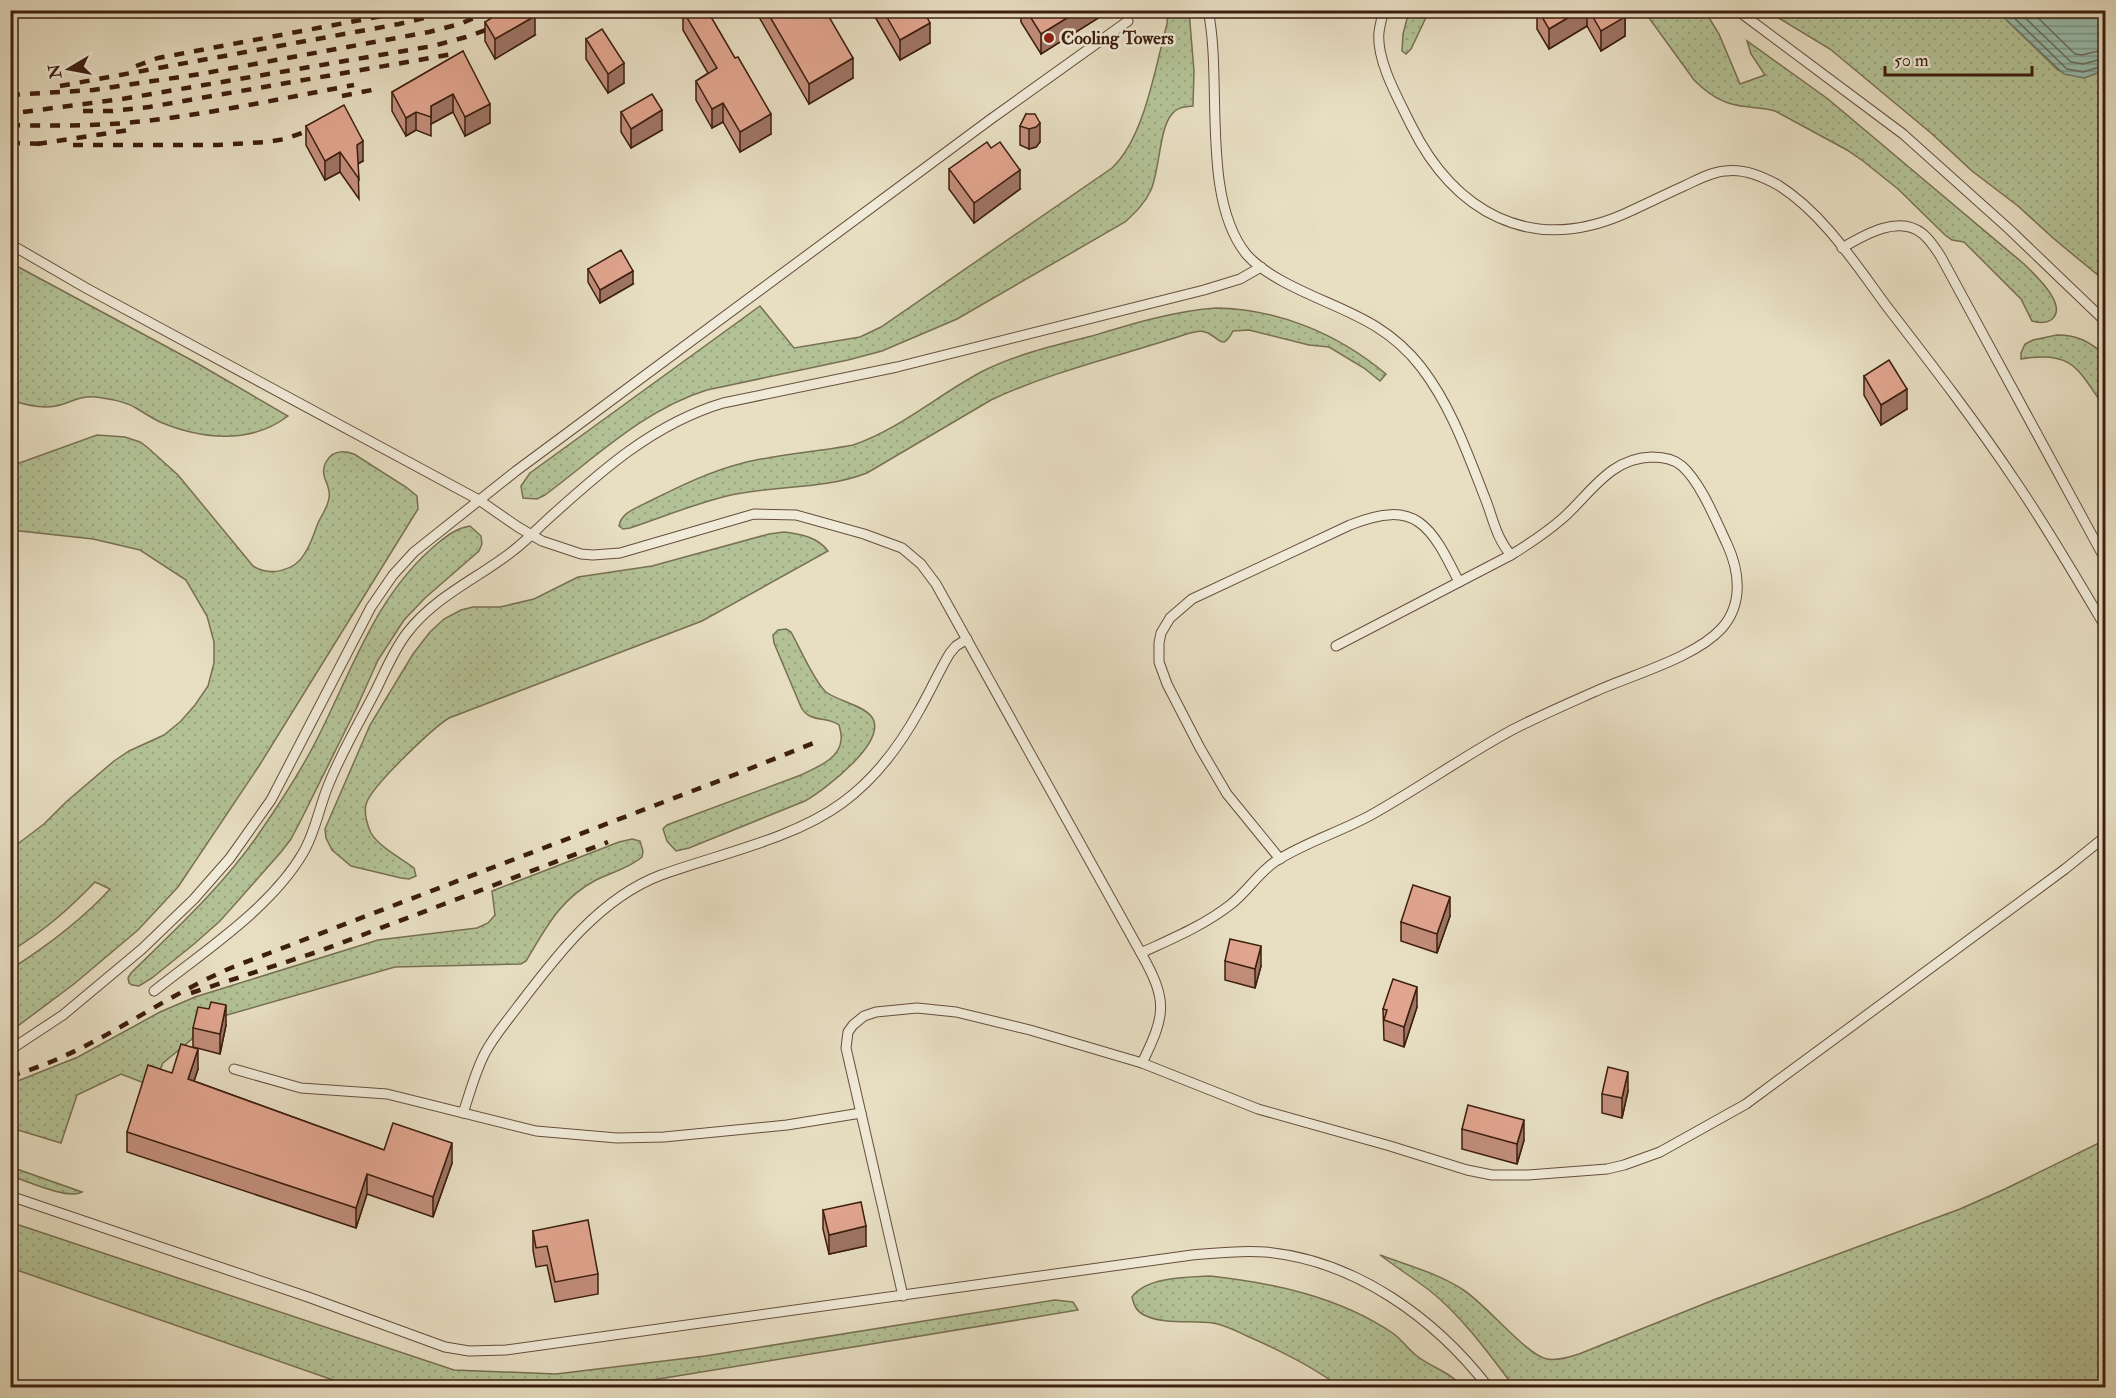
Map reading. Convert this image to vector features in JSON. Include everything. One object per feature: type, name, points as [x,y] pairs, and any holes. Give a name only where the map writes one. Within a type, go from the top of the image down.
[{"type":"lane","points":[[1208,10],[1218,161],[1223,197],[1230,222],[1240,244],[1253,261],[1284,282],[1342,307],[1380,327],[1410,353],[1448,408],[1461,436],[1495,529],[1511,555]]},
{"type":"lane","points":[[1384,10],[1379,32],[1380,49],[1396,93],[1416,135],[1443,175],[1458,191],[1486,212],[1512,224],[1525,228],[1559,231],[1601,224],[1708,175],[1727,170],[1738,170],[1768,180],[1788,193],[1817,219],[1842,248],[1987,439],[2106,628]]},
{"type":"lane","points":[[1737,10],[1903,134],[2009,229],[2106,322]]},
{"type":"lane","points":[[10,1050],[63,1015],[142,949],[194,899],[230,858],[271,800],[361,625],[393,575],[414,552],[478,500],[972,133],[1128,21]]},
{"type":"lane","points":[[1842,248],[1872,232],[1889,228],[1917,230],[1929,241],[1941,257],[2106,561]]},
{"type":"lane","points":[[10,244],[86,288],[478,500],[543,541],[581,554],[610,555],[754,514],[768,513],[796,515],[873,537],[891,543],[910,554],[936,584],[1159,987],[1162,1009],[1157,1031],[1142,1063]]},
{"type":"lane","points":[[154,992],[247,916],[283,881],[293,867],[309,842],[337,766],[387,666],[407,632],[438,603],[514,550],[624,454],[663,427],[699,410],[751,396],[897,367],[1204,290],[1240,279],[1261,267]]},
{"type":"lane","points":[[1141,953],[1188,931],[1227,907],[1257,876],[1280,859],[1374,814],[1512,730],[1696,649],[1722,628],[1734,609],[1737,598],[1736,568],[1701,494],[1681,465],[1665,458],[1631,460],[1618,466],[1599,481],[1549,530],[1511,555],[1336,646]]},
{"type":"lane","points":[[1280,859],[1227,794],[1167,684],[1158,652],[1161,633],[1170,618],[1186,604],[1207,592],[1350,525],[1386,514],[1405,515],[1430,530],[1442,547],[1459,582]]},
{"type":"lane","points":[[463,1113],[478,1068],[495,1037],[550,966],[588,924],[608,906],[639,885],[777,835],[843,802],[890,755],[920,708],[950,653],[967,639]]},
{"type":"lane","points":[[903,1296],[846,1048],[848,1032],[864,1016],[887,1010],[916,1008],[965,1014],[1030,1030],[1142,1063],[1258,1109],[1480,1174],[1550,1174],[1624,1165],[1677,1143],[1754,1099],[2056,876],[2106,836]]},
{"type":"lane","points":[[234,1069],[301,1088],[387,1094],[536,1131],[617,1138],[664,1137],[787,1125],[861,1113]]},
{"type":"lane","points":[[10,1196],[308,1297],[445,1347],[469,1351],[506,1350],[1215,1253],[1264,1252],[1288,1255],[1332,1268],[1359,1280],[1411,1310],[1460,1352],[1489,1388]]},
{"type":"shaded area","points":[[1168,11],[1189,11],[1194,71],[1193,106],[1181,108],[1172,114],[1164,129],[1151,190],[1140,207],[1125,222],[957,319],[882,351],[707,390],[684,398],[622,435],[545,495],[537,499],[523,498],[521,486],[530,473],[760,306],[794,348],[860,337],[881,327],[1112,168],[1123,155],[1141,120],[1167,24]]},
{"type":"shaded area","points":[[1409,11],[1429,11],[1411,49],[1406,54],[1402,51],[1403,34]]},
{"type":"shaded area","points":[[1644,11],[1705,11],[1719,34],[1740,84],[1765,75],[1751,54],[1747,41],[1828,99],[2024,264],[2048,290],[2056,307],[2056,314],[2046,322],[2032,321],[2021,299],[1964,242],[1952,240],[1945,235],[1898,189],[1847,150],[1775,111],[1730,104],[1708,92],[1694,80]]},
{"type":"shaded area","points":[[1767,11],[1997,11],[2058,70],[2084,78],[2105,70],[2105,281],[1830,49]]},
{"type":"shaded area","points":[[11,263],[195,362],[288,416],[258,432],[225,436],[176,428],[122,402],[96,397],[85,397],[45,407],[11,400]]},
{"type":"shaded area","points":[[1216,308],[1262,313],[1307,326],[1348,347],[1386,374],[1380,381],[1364,368],[1329,347],[1309,345],[1249,330],[1233,331],[1223,342],[1202,331],[1190,333],[1065,371],[1015,389],[991,400],[867,473],[816,485],[731,495],[630,528],[623,529],[619,526],[623,517],[631,511],[684,484],[719,470],[757,460],[853,445],[870,438],[903,421],[983,371],[1009,360],[1037,350],[1153,319]]},
{"type":"shaded area","points":[[2057,335],[2084,340],[2105,356],[2105,408],[2081,373],[2073,366],[2053,358],[2021,359],[2025,344]]},
{"type":"shaded area","points":[[97,435],[125,437],[147,447],[178,475],[253,566],[267,571],[289,568],[301,559],[307,550],[328,501],[329,489],[324,476],[324,467],[328,458],[335,454],[346,452],[354,454],[406,487],[417,496],[418,509],[259,766],[178,887],[138,930],[74,984],[11,1031],[11,969],[63,932],[110,889],[95,882],[55,920],[11,951],[11,849],[44,824],[114,761],[129,751],[164,735],[181,721],[208,686],[214,663],[214,642],[207,616],[186,580],[140,550],[93,539],[11,530],[11,466]]},
{"type":"shaded area","points":[[470,526],[481,536],[482,544],[479,551],[425,598],[404,620],[378,660],[291,839],[220,921],[152,978],[139,986],[129,983],[128,978],[131,973],[183,923],[215,888],[246,851],[267,821],[309,755],[366,636],[397,587],[438,543],[457,530]]},
{"type":"shaded area","points":[[784,532],[814,539],[828,551],[702,621],[449,718],[416,746],[369,797],[365,812],[371,833],[385,848],[414,868],[416,876],[409,879],[401,878],[351,866],[332,850],[326,838],[325,829],[370,725],[413,654],[430,632],[444,619],[461,610],[473,607],[500,607],[534,599],[578,577],[652,566],[769,534]]},
{"type":"shaded area","points":[[786,629],[791,632],[812,673],[826,692],[862,709],[871,716],[875,726],[872,738],[852,764],[826,787],[805,801],[689,848],[676,851],[667,841],[663,829],[667,825],[801,775],[832,758],[840,747],[839,725],[808,715],[801,707],[774,643],[773,635],[778,630]]},
{"type":"shaded area","points":[[632,839],[640,841],[642,857],[596,880],[573,896],[555,915],[526,961],[521,964],[395,967],[199,1023],[196,1025],[192,1039],[163,1063],[159,1072],[144,1083],[121,1074],[77,1095],[61,1143],[11,1128],[10,1084],[78,1057],[160,1012],[195,997],[378,940],[477,928],[488,923],[495,915],[492,891]]},
{"type":"shaded area","points":[[2105,1140],[2105,1387],[1514,1387],[1475,1336],[1441,1300],[1380,1255],[1452,1283],[1471,1296],[1528,1349],[1547,1359],[1559,1359],[1579,1354],[1716,1299],[1960,1209]]},
{"type":"shaded area","points":[[11,1167],[82,1192],[67,1194],[58,1192],[11,1176]]},
{"type":"shaded area","points":[[10,1222],[454,1370],[556,1374],[705,1356],[1055,1300],[1073,1302],[1078,1310],[610,1387],[356,1388],[11,1268]]},
{"type":"shaded area","points":[[1210,1276],[1282,1288],[1329,1301],[1351,1310],[1394,1334],[1417,1356],[1458,1382],[1462,1387],[1340,1387],[1295,1359],[1222,1325],[1160,1320],[1144,1315],[1136,1308],[1132,1297],[1147,1285],[1168,1279]]},
{"type":"water","points":[[1997,11],[2105,11],[2105,70],[2084,78],[2064,74]]},
{"type":"building","points":[[504,10],[532,10],[535,16],[495,39],[485,22]]},
{"type":"building","points":[[707,10],[771,114],[740,132],[723,103],[712,109],[696,81],[717,68],[683,11]]},
{"type":"building","points":[[766,10],[825,10],[853,58],[809,84]]},
{"type":"building","points":[[883,10],[923,10],[930,23],[900,40]]},
{"type":"building","points":[[1026,10],[1080,10],[1041,34]]},
{"type":"building","points":[[1538,10],[1581,10],[1549,29]]},
{"type":"building","points":[[1589,10],[1621,10],[1625,17],[1601,31]]},
{"type":"building","points":[[602,29],[624,63],[608,74],[586,39]]},
{"type":"building","points":[[463,51],[490,104],[465,117],[453,94],[431,106],[431,117],[416,112],[406,118],[392,92]]},
{"type":"building","points":[[652,94],[662,110],[631,129],[621,112]]},
{"type":"building","points":[[344,105],[363,141],[357,145],[359,179],[340,152],[325,161],[306,126]]},
{"type":"building","points":[[1026,114],[1035,114],[1040,123],[1029,129],[1020,126]]},
{"type":"building","points":[[987,142],[991,148],[1000,142],[1020,170],[974,203],[949,169]]},
{"type":"building","points":[[621,250],[633,271],[600,290],[588,269]]},
{"type":"building","points":[[1889,360],[1907,389],[1881,405],[1864,376]]},
{"type":"building","points":[[1413,885],[1450,897],[1437,934],[1401,922]]},
{"type":"building","points":[[1230,939],[1261,946],[1255,969],[1225,961]]},
{"type":"building","points":[[1393,979],[1417,987],[1404,1027],[1384,1020],[1387,1010],[1383,1009]]},
{"type":"building","points":[[211,1002],[226,1005],[220,1034],[193,1028],[198,1007],[209,1009]]},
{"type":"building","points":[[181,1044],[198,1049],[188,1079],[384,1150],[393,1123],[452,1143],[433,1197],[367,1174],[356,1208],[127,1132],[148,1065],[172,1073]]},
{"type":"building","points":[[1608,1067],[1628,1072],[1622,1098],[1602,1094]]},
{"type":"building","points":[[1468,1105],[1524,1120],[1517,1144],[1462,1129]]},
{"type":"building","points":[[861,1202],[866,1226],[829,1235],[823,1210]]},
{"type":"building","points":[[588,1220],[598,1274],[555,1282],[547,1246],[536,1248],[533,1231]]},
{"type":"railway","points":[[136,66],[158,58],[414,10]]},
{"type":"railway","points":[[60,86],[399,24],[458,10]]},
{"type":"railway","points":[[10,95],[93,90],[200,74],[429,32],[460,24],[492,10]]},
{"type":"railway","points":[[23,112],[122,99],[433,46],[486,30],[519,10]]},
{"type":"railway","points":[[83,111],[149,107],[453,54]]},
{"type":"railway","points":[[10,125],[96,125],[154,120],[240,107],[354,85]]},
{"type":"railway","points":[[342,96],[377,89]]},
{"type":"railway","points":[[73,145],[217,145],[266,142],[285,139],[321,123]]},
{"type":"railway","points":[[37,144],[129,130]]},
{"type":"railway","points":[[10,143],[46,144]]},
{"type":"railway","points":[[10,1076],[69,1054],[204,980],[233,967],[821,740]]},
{"type":"railway","points":[[191,993],[320,951],[608,842]]},
{"type":"place","name":"Cooling Towers","points":[[1049,38]]}]
